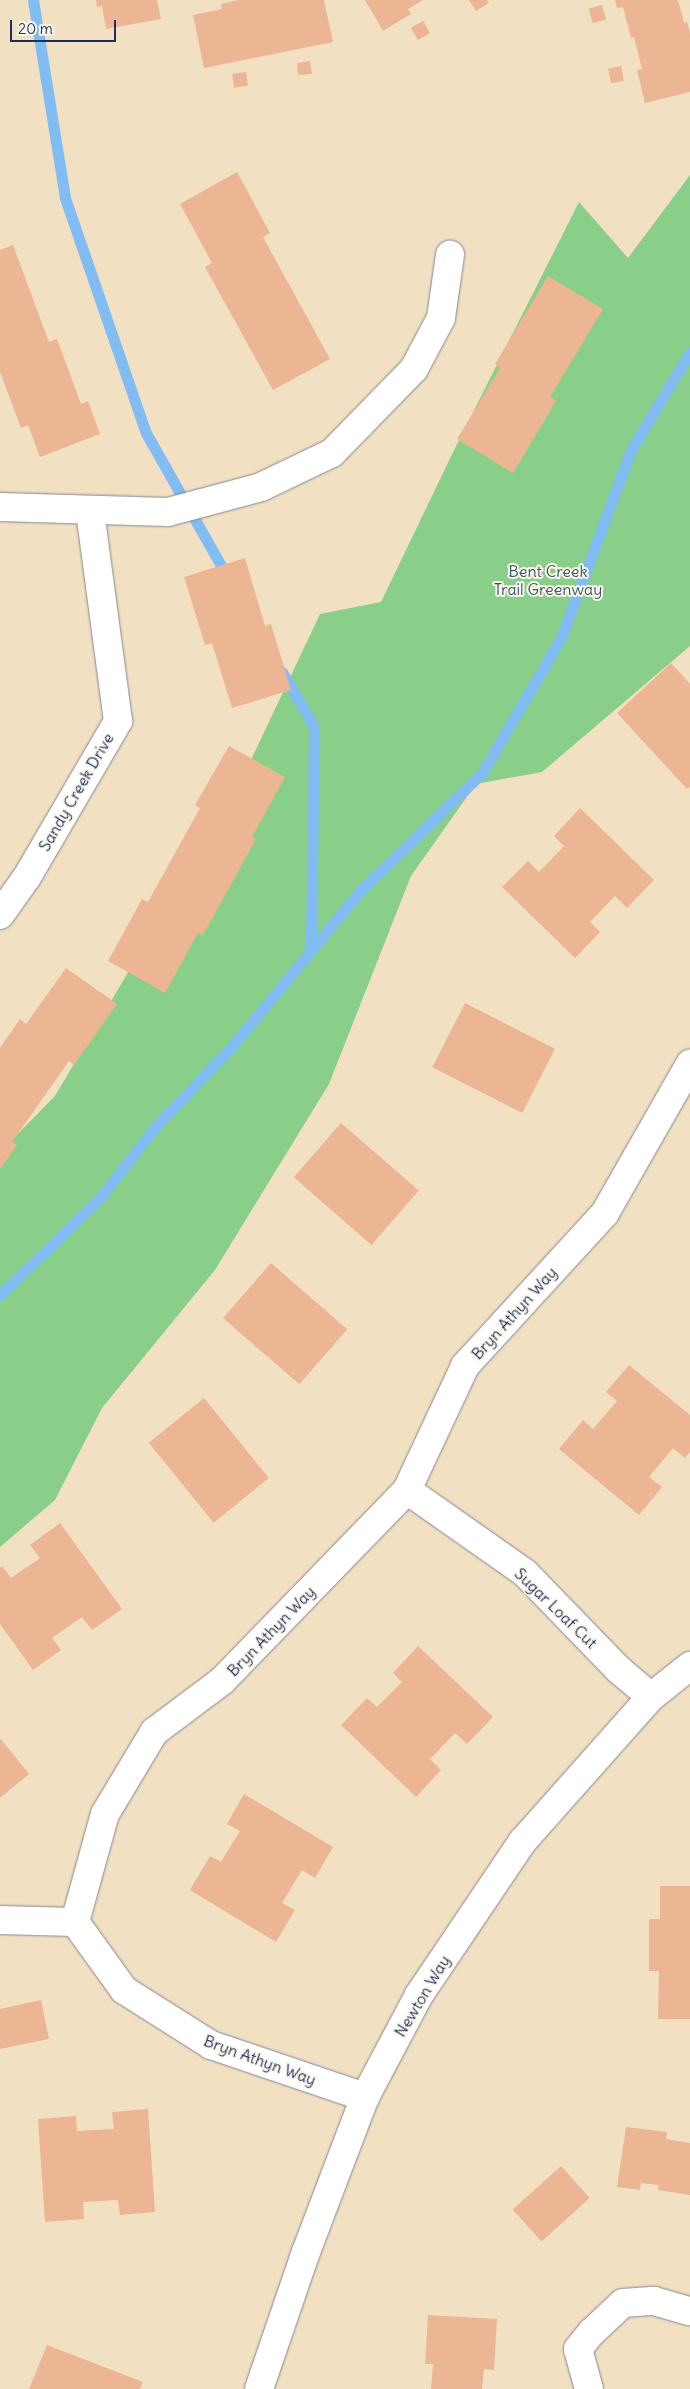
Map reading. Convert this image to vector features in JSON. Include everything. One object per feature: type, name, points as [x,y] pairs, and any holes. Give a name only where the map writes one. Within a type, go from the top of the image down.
[{"type":"street","points":[[0,507],[168,512],[261,487],[332,453],[414,369],[441,318],[450,255]]},
{"type":"street","name":"Sandy Creek Drive","points":[[0,915],[26,877],[118,721],[90,511]]},
{"type":"street","name":"Bryn Athyn Way","points":[[365,2097],[211,2045],[124,1990],[75,1922],[105,1814],[154,1732],[222,1681],[407,1490],[466,1366],[604,1213],[690,1064]]},
{"type":"street","name":"Sugar Loaf Cut","points":[[407,1490],[525,1574],[618,1669],[651,1696]]},
{"type":"street","name":"Newton Way","points":[[259,2389],[306,2252],[365,2097],[419,1995],[523,1841],[651,1696],[690,1666]]},
{"type":"street","points":[[0,1920],[75,1922]]},
{"type":"street","points":[[589,2389],[578,2349],[592,2332],[623,2303],[654,2301],[690,2311]]},
{"type":"green space","name":"Bent Creek Trail Greenway","points":[[690,175],[690,646],[542,772],[476,784],[411,876],[329,1084],[215,1270],[102,1408],[55,1500],[0,1547],[0,1152],[55,1096],[240,783],[320,614],[381,602],[457,444],[579,202],[628,258]]},
{"type":"building","points":[[96,0],[157,0],[161,19],[106,29],[102,6],[97,7]]},
{"type":"building","points":[[239,0],[324,0],[333,42],[204,68],[193,15],[222,9],[221,4]]},
{"type":"building","points":[[365,0],[423,0],[408,9],[411,14],[383,31]]},
{"type":"building","points":[[469,0],[487,0],[489,3],[476,11]]},
{"type":"building","points":[[615,0],[678,0],[684,23],[687,22],[690,33],[690,92],[645,103],[637,70],[642,69],[634,37],[631,38],[623,7],[617,8]]},
{"type":"building","points":[[602,5],[606,19],[593,23],[589,9]]},
{"type":"building","points":[[423,21],[430,33],[418,40],[411,28]]},
{"type":"building","points":[[310,61],[312,74],[298,75],[297,63]]},
{"type":"building","points":[[621,66],[624,81],[611,83],[608,68]]},
{"type":"building","points":[[246,72],[248,86],[234,88],[232,74]]},
{"type":"building","points":[[237,172],[270,233],[263,237],[330,359],[273,390],[205,267],[212,263],[180,204]]},
{"type":"building","points":[[13,245],[49,342],[57,339],[81,404],[88,401],[100,434],[40,457],[28,425],[21,428],[0,372],[0,250]]},
{"type":"building","points":[[548,276],[603,309],[550,397],[556,401],[513,473],[457,439],[500,368],[495,364]]},
{"type":"building","points":[[245,558],[265,626],[271,624],[291,690],[232,708],[212,643],[205,645],[184,577]]},
{"type":"building","points":[[671,663],[690,684],[690,787],[687,789],[617,713]]},
{"type":"building","points":[[229,746],[285,777],[252,837],[256,839],[203,935],[198,933],[165,993],[108,961],[142,899],[148,902],[200,808],[195,805]]},
{"type":"building","points":[[580,808],[654,880],[627,908],[615,896],[590,922],[600,932],[575,958],[502,887],[528,861],[539,872],[564,846],[554,836]]},
{"type":"building","points":[[66,968],[117,1004],[74,1065],[69,1061],[12,1142],[17,1145],[0,1169],[0,1048],[20,1019],[26,1024]]},
{"type":"building","points":[[465,1003],[555,1049],[522,1113],[432,1067]]},
{"type":"building","points":[[341,1123],[419,1191],[371,1245],[294,1177]]},
{"type":"building","points":[[271,1263],[347,1329],[299,1384],[223,1318]]},
{"type":"building","points":[[629,1365],[690,1415],[690,1452],[685,1458],[673,1448],[649,1477],[662,1487],[639,1515],[559,1449],[583,1420],[593,1429],[617,1401],[606,1392]]},
{"type":"building","points":[[204,1398],[269,1478],[214,1523],[149,1443]]},
{"type":"building","points":[[60,1523],[122,1609],[92,1630],[82,1617],[52,1638],[61,1650],[33,1670],[0,1624],[0,1568],[2,1566],[11,1578],[40,1558],[30,1545]]},
{"type":"building","points":[[418,1646],[493,1717],[467,1744],[455,1733],[430,1759],[441,1770],[416,1797],[341,1725],[367,1698],[377,1707],[402,1682],[393,1673]]},
{"type":"building","points":[[0,1738],[29,1774],[0,1798]]},
{"type":"building","points":[[244,1794],[333,1847],[315,1878],[302,1870],[282,1903],[295,1910],[276,1942],[190,1890],[210,1856],[221,1862],[240,1831],[227,1824]]},
{"type":"building","points":[[660,1886],[690,1886],[690,2019],[658,2019],[659,1971],[649,1971],[649,1919],[660,1919]]},
{"type":"building","points":[[41,2000],[49,2039],[0,2049],[0,2009]]},
{"type":"building","points":[[148,2109],[155,2212],[120,2215],[118,2200],[83,2202],[84,2219],[45,2222],[38,2119],[76,2116],[77,2131],[114,2129],[112,2112]]},
{"type":"building","points":[[626,2127],[667,2132],[666,2139],[690,2143],[690,2195],[658,2190],[659,2185],[641,2183],[640,2190],[617,2187]]},
{"type":"building","points":[[561,2166],[590,2198],[541,2241],[513,2209]]},
{"type":"building","points":[[428,2315],[497,2319],[494,2370],[484,2369],[482,2389],[431,2389],[433,2364],[425,2364]]},
{"type":"building","points":[[47,2345],[143,2382],[140,2389],[29,2389]]},
{"type":"waterway","points":[[33,0],[65,198],[146,433],[228,578]]},
{"type":"waterway","points":[[0,1295],[100,1198],[155,1127],[233,1045],[359,892],[482,773],[561,638],[631,450],[690,352]]},
{"type":"waterway","points":[[282,672],[314,727],[311,948]]}]
